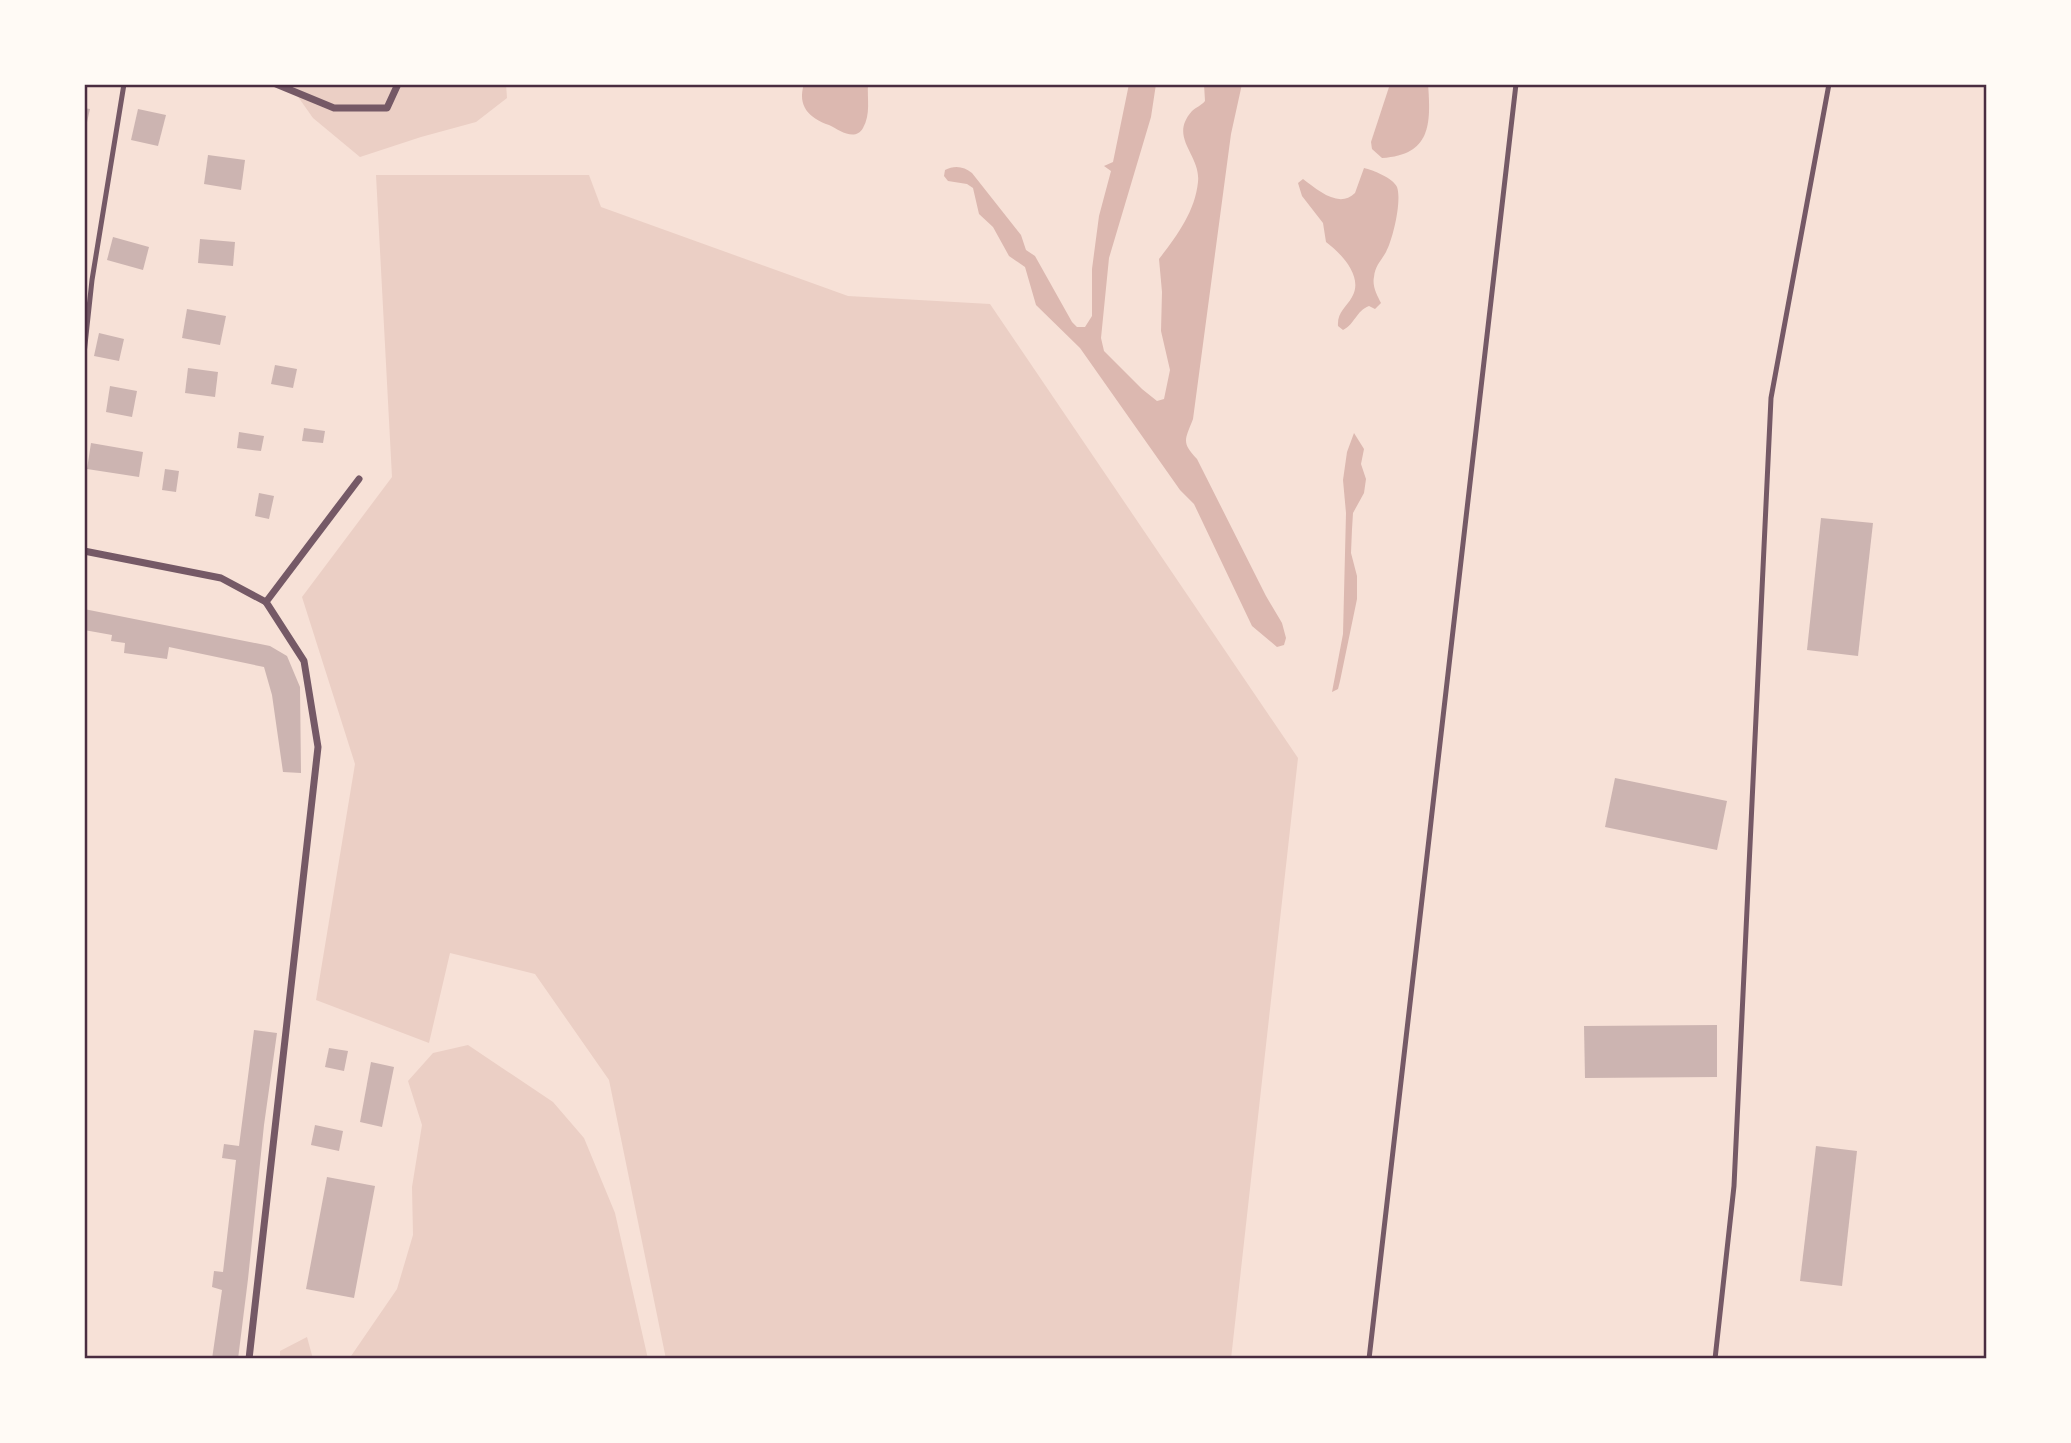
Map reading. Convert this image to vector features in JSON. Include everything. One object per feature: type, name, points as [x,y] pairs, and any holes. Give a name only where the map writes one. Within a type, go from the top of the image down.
[{"type":"street","points":[[276,84],[334,108],[387,108],[398,84]]},
{"type":"street","points":[[266,602],[359,479]]},
{"type":"street","points":[[84,551],[221,578],[266,602],[304,661],[318,747],[249,1359]]},
{"type":"lane","points":[[84,354],[92,280],[124,84]]},
{"type":"lane","points":[[1369,1359],[1516,84]]},
{"type":"lane","points":[[1715,1359],[1734,1186],[1771,398],[1829,84]]},
{"type":"shaded area","points":[[289,84],[506,84],[507,98],[476,122],[360,157],[313,118]]},
{"type":"shaded area","points":[[804,84],[868,84],[868,112],[860,132],[847,134],[810,115],[802,99]]},
{"type":"shaded area","points":[[1129,84],[1156,84],[1151,117],[1109,258],[1101,338],[1104,351],[1157,401],[1164,399],[1170,370],[1161,331],[1159,259],[1189,214],[1198,182],[1198,172],[1184,138],[1185,121],[1192,111],[1205,101],[1204,84],[1242,84],[1231,134],[1193,419],[1186,440],[1188,449],[1197,459],[1282,623],[1286,638],[1284,645],[1277,647],[1252,626],[1194,504],[1180,490],[1080,348],[1036,305],[1025,267],[1009,256],[993,227],[979,214],[973,188],[967,184],[948,181],[944,176],[945,170],[955,167],[972,173],[1021,235],[1026,250],[1035,256],[1072,322],[1077,327],[1085,327],[1092,316],[1092,269],[1099,216],[1111,171],[1104,166],[1113,162]]},
{"type":"shaded area","points":[[1390,84],[1428,84],[1428,124],[1419,144],[1410,151],[1382,158],[1372,149],[1371,142]]},
{"type":"shaded area","points":[[1364,168],[1395,184],[1398,210],[1389,246],[1375,273],[1374,287],[1381,303],[1375,309],[1369,306],[1365,308],[1343,330],[1338,326],[1338,321],[1355,289],[1353,274],[1344,259],[1326,242],[1323,223],[1302,196],[1298,183],[1303,179],[1329,196],[1342,199],[1355,193]]},
{"type":"shaded area","points":[[376,175],[589,175],[601,207],[848,296],[990,304],[1298,758],[1231,1359],[666,1359],[609,1080],[535,974],[450,953],[429,1043],[316,1000],[355,764],[302,597],[392,477]]},
{"type":"shaded area","points":[[1354,433],[1364,449],[1361,464],[1366,479],[1364,493],[1353,513],[1351,553],[1357,576],[1357,599],[1338,689],[1332,692],[1343,634],[1346,513],[1343,480],[1347,452]]},
{"type":"shaded area","points":[[468,1045],[553,1102],[584,1138],[615,1213],[648,1359],[349,1359],[397,1289],[413,1235],[412,1187],[422,1125],[408,1081],[433,1053]]},
{"type":"shaded area","points":[[307,1337],[313,1359],[280,1359],[280,1351]]},
{"type":"building","points":[[84,108],[90,109],[85,131],[84,131]]},
{"type":"building","points":[[138,109],[166,115],[158,146],[131,140]]},
{"type":"building","points":[[208,155],[245,160],[241,190],[204,184]]},
{"type":"building","points":[[113,237],[149,247],[143,270],[107,260]]},
{"type":"building","points":[[200,239],[235,242],[233,266],[198,263]]},
{"type":"building","points":[[187,309],[226,316],[220,345],[182,338]]},
{"type":"building","points":[[99,333],[124,339],[119,361],[94,356]]},
{"type":"building","points":[[275,365],[297,369],[293,388],[271,384]]},
{"type":"building","points":[[188,368],[218,372],[215,397],[185,393]]},
{"type":"building","points":[[110,386],[137,391],[132,417],[106,412]]},
{"type":"building","points":[[304,428],[325,431],[323,443],[302,441]]},
{"type":"building","points":[[239,432],[264,436],[261,451],[237,448]]},
{"type":"building","points":[[91,443],[143,452],[139,477],[87,469]]},
{"type":"building","points":[[165,469],[179,471],[176,492],[162,490]]},
{"type":"building","points":[[259,493],[274,496],[269,519],[255,516]]},
{"type":"building","points":[[1821,518],[1873,523],[1858,656],[1807,650]]},
{"type":"building","points":[[84,609],[270,646],[287,656],[300,687],[301,773],[283,772],[272,695],[264,667],[169,647],[167,659],[124,653],[125,643],[111,641],[112,635],[84,630]]},
{"type":"building","points":[[1615,778],[1727,801],[1717,850],[1605,827]]},
{"type":"building","points":[[1717,1025],[1717,1077],[1585,1078],[1584,1026]]},
{"type":"building","points":[[254,1030],[277,1033],[238,1359],[212,1359],[222,1290],[212,1287],[214,1271],[223,1272],[236,1160],[222,1158],[224,1144],[239,1146]]},
{"type":"building","points":[[329,1048],[348,1051],[344,1071],[325,1067]]},
{"type":"building","points":[[371,1062],[394,1067],[382,1127],[360,1122]]},
{"type":"building","points":[[315,1125],[343,1131],[339,1151],[311,1145]]},
{"type":"building","points":[[1816,1146],[1857,1151],[1842,1286],[1800,1281]]},
{"type":"building","points":[[327,1177],[375,1186],[354,1298],[306,1289]]}]
